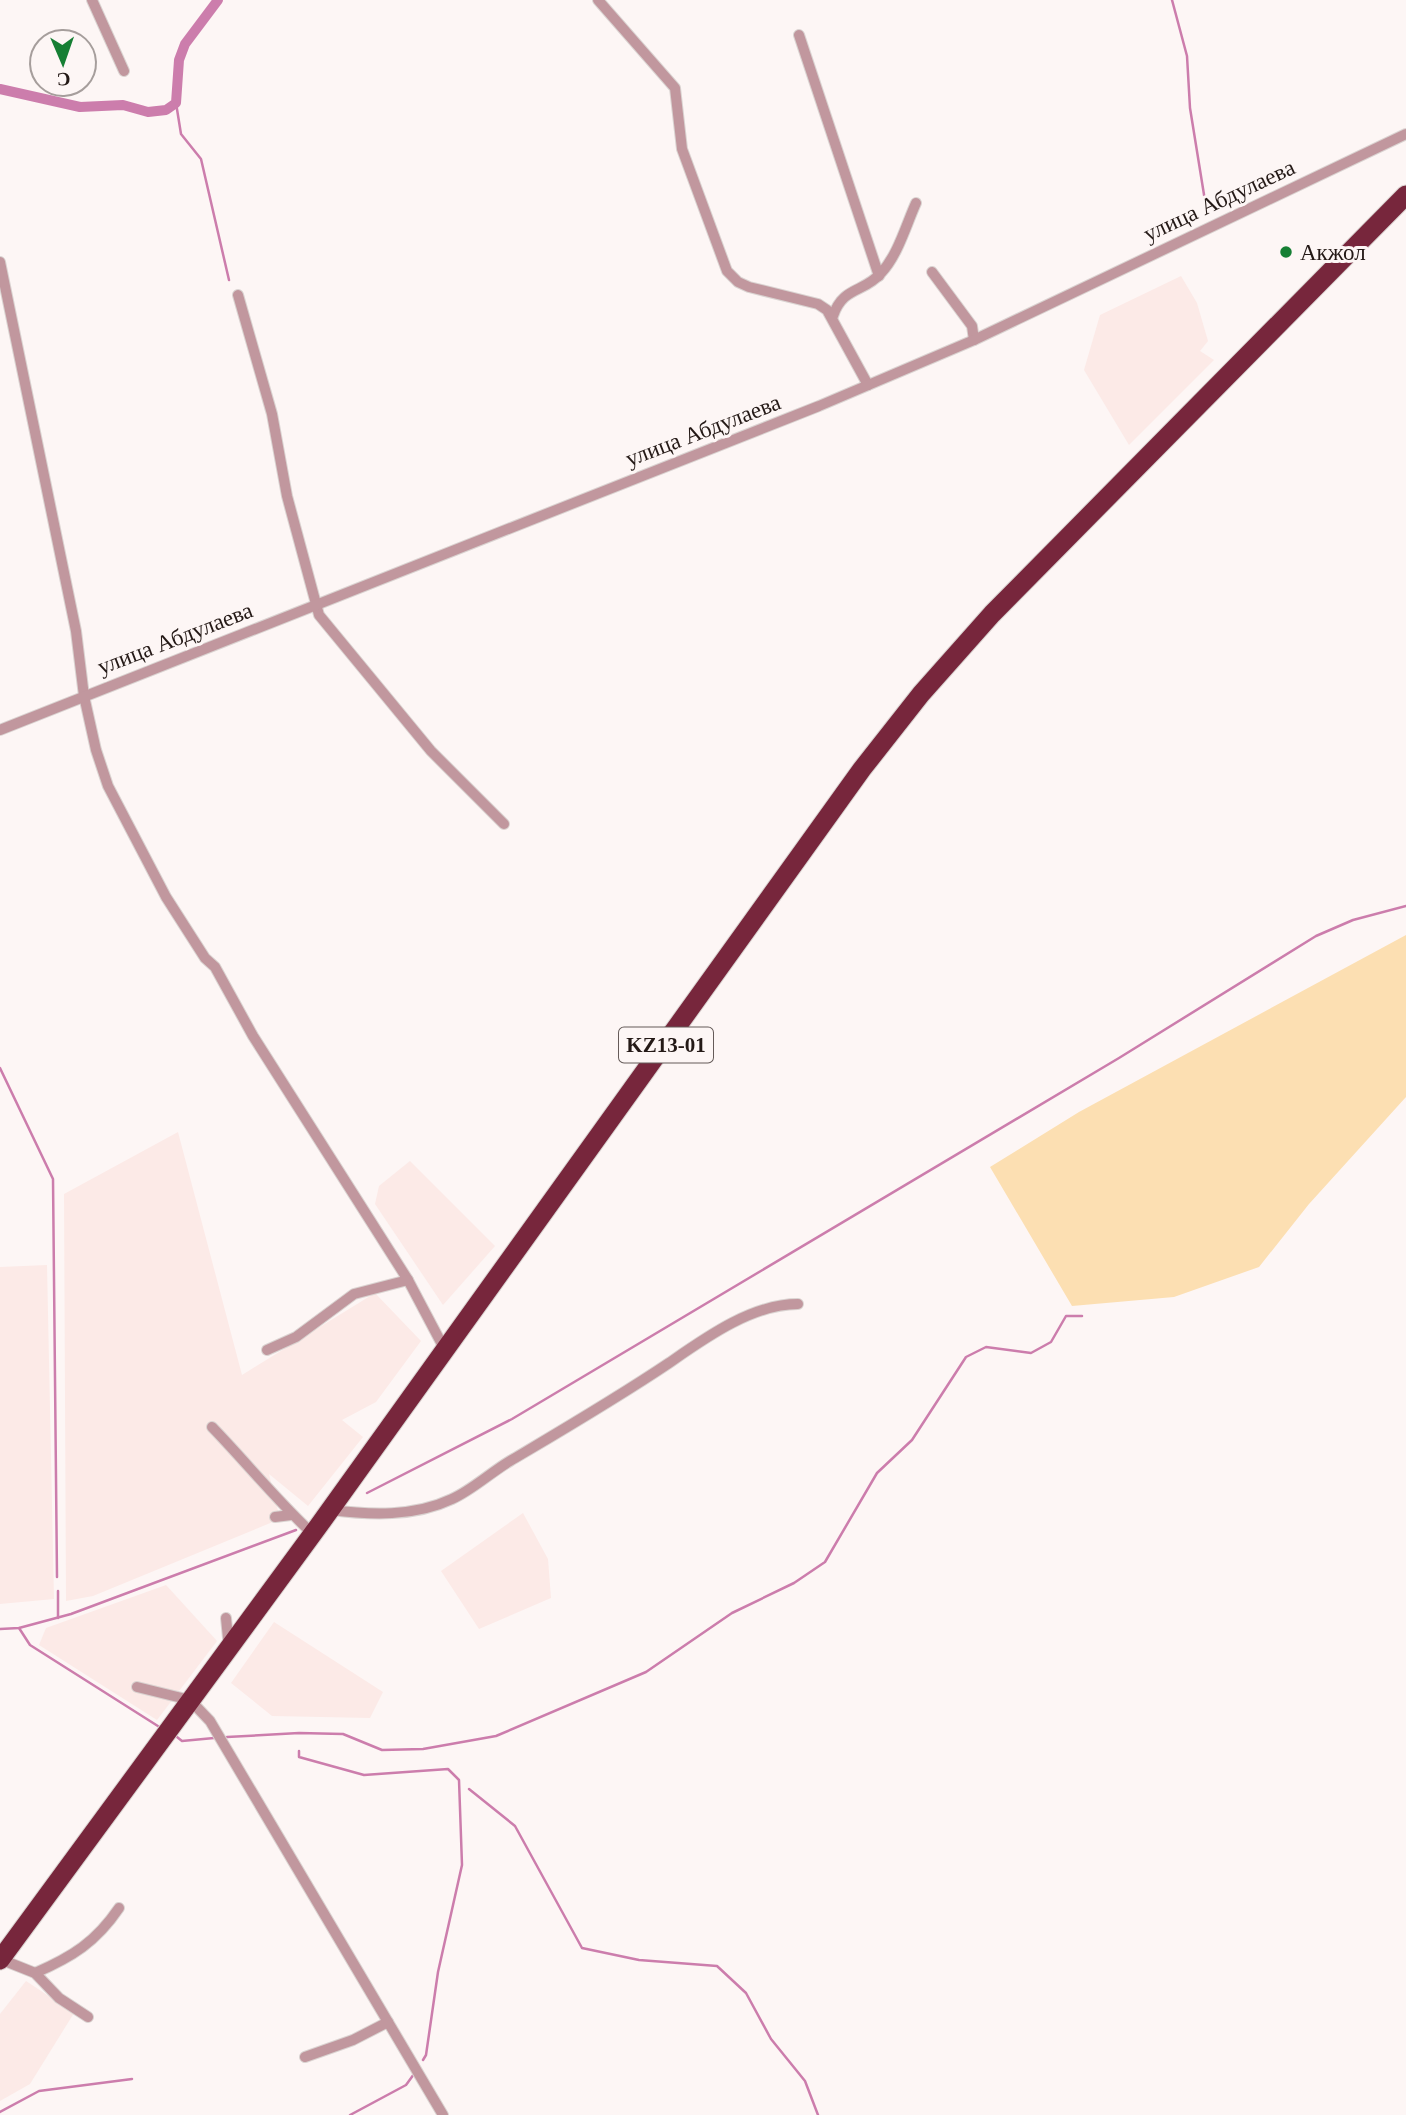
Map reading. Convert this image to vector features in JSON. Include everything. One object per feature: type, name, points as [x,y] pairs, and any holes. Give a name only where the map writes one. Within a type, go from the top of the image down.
[{"type":"highway","name":"KZ13-01","points":[[0,1959],[331,1510],[863,769],[921,694],[1028,576],[1406,195]]},
{"type":"street","points":[[92,0],[124,71]]},
{"type":"street","points":[[598,0],[675,88],[682,149],[718,253],[732,278],[749,287],[818,304],[833,316],[868,385]]},
{"type":"street","points":[[799,35],[879,276]]},
{"type":"street","name":"улица Абдулаева","points":[[0,730],[868,385],[974,340],[1406,134]]},
{"type":"street","points":[[1394,140],[1406,140]]},
{"type":"street","points":[[833,316],[837,305],[848,293],[879,276],[891,258],[916,203]]},
{"type":"street","points":[[0,262],[3,289],[50,479],[76,631],[84,696],[96,750],[108,786],[159,886],[205,958],[215,967],[253,1036],[408,1280],[445,1350]]},
{"type":"street","points":[[932,272],[972,326],[974,340]]},
{"type":"street","points":[[238,295],[272,414],[287,496],[323,623],[431,751],[505,824]]},
{"type":"street","points":[[267,1350],[296,1337],[354,1294],[408,1280]]},
{"type":"street","points":[[331,1510],[364,1514],[400,1513],[452,1499],[506,1463],[608,1405],[712,1334],[779,1304],[797,1304]]},
{"type":"street","points":[[212,1427],[266,1483],[291,1515],[313,1534]]},
{"type":"street","points":[[275,1517],[291,1515]]},
{"type":"street","points":[[226,1618],[229,1647]]},
{"type":"street","points":[[137,1686],[190,1700],[216,1729],[443,2115]]},
{"type":"street","points":[[35,1973],[83,1948],[103,1932],[119,1908]]},
{"type":"street","points":[[0,1959],[35,1973],[59,1998],[88,2017]]},
{"type":"street","points":[[305,2057],[353,2040],[388,2022]]},
{"type":"shaded area","points":[[1181,276],[1197,303],[1208,341],[1200,351],[1214,360],[1129,445],[1084,370],[1100,315]]},
{"type":"shaded area","points":[[1406,935],[1406,1097],[1309,1204],[1259,1267],[1174,1297],[1072,1306],[990,1167],[1079,1112]]},
{"type":"shaded area","points":[[178,1132],[242,1375],[375,1293],[421,1341],[376,1402],[342,1420],[363,1437],[308,1506],[269,1474],[280,1519],[93,1596],[66,1601],[64,1194]]},
{"type":"shaded area","points":[[410,1161],[495,1246],[443,1305],[375,1204],[379,1186]]},
{"type":"shaded area","points":[[47,1265],[54,1599],[0,1604],[0,1267]]},
{"type":"shaded area","points":[[523,1513],[548,1559],[551,1598],[479,1629],[441,1571]]},
{"type":"shaded area","points":[[166,1585],[217,1641],[157,1720],[39,1645],[46,1628]]},
{"type":"shaded area","points":[[274,1622],[383,1692],[370,1718],[272,1716],[231,1683]]},
{"type":"shaded area","points":[[26,1981],[74,2013],[30,2084],[0,2101],[0,2014]]},
{"type":"waterway","points":[[0,89],[80,107],[123,105],[148,112],[166,110],[176,103],[179,60],[185,44],[218,0]]},
{"type":"waterway","points":[[1172,0],[1187,56],[1190,108],[1206,207]]},
{"type":"waterway","points":[[176,103],[181,134],[201,159],[229,280]]},
{"type":"waterway","points":[[367,1493],[512,1419],[1119,1058],[1316,936],[1353,920],[1406,906]]},
{"type":"waterway","points":[[0,1068],[53,1179],[57,1577]]},
{"type":"waterway","points":[[227,1737],[299,1733],[343,1734],[382,1750],[423,1749],[496,1736],[646,1672],[732,1613],[794,1583],[825,1562],[877,1473],[912,1440],[966,1357],[986,1347],[1031,1353],[1051,1342],[1066,1316],[1082,1316]]},
{"type":"waterway","points":[[0,1629],[19,1628],[71,1614],[296,1530]]},
{"type":"waterway","points":[[58,1591],[58,1618]]},
{"type":"waterway","points":[[19,1628],[30,1645],[161,1728]]},
{"type":"waterway","points":[[177,1737],[182,1741],[214,1738]]},
{"type":"waterway","points":[[299,1751],[299,1757],[364,1775],[448,1769],[459,1780],[462,1865],[438,1972],[426,2055],[423,2060]]},
{"type":"waterway","points":[[469,1789],[515,1826],[582,1948],[639,1960],[717,1966],[746,1993],[771,2039],[805,2081],[818,2115]]},
{"type":"waterway","points":[[350,2115],[406,2085],[414,2074]]},
{"type":"waterway","points":[[0,2112],[39,2091],[132,2079]]},
{"type":"place","name":"Акжол","points":[[1286,252]]}]
